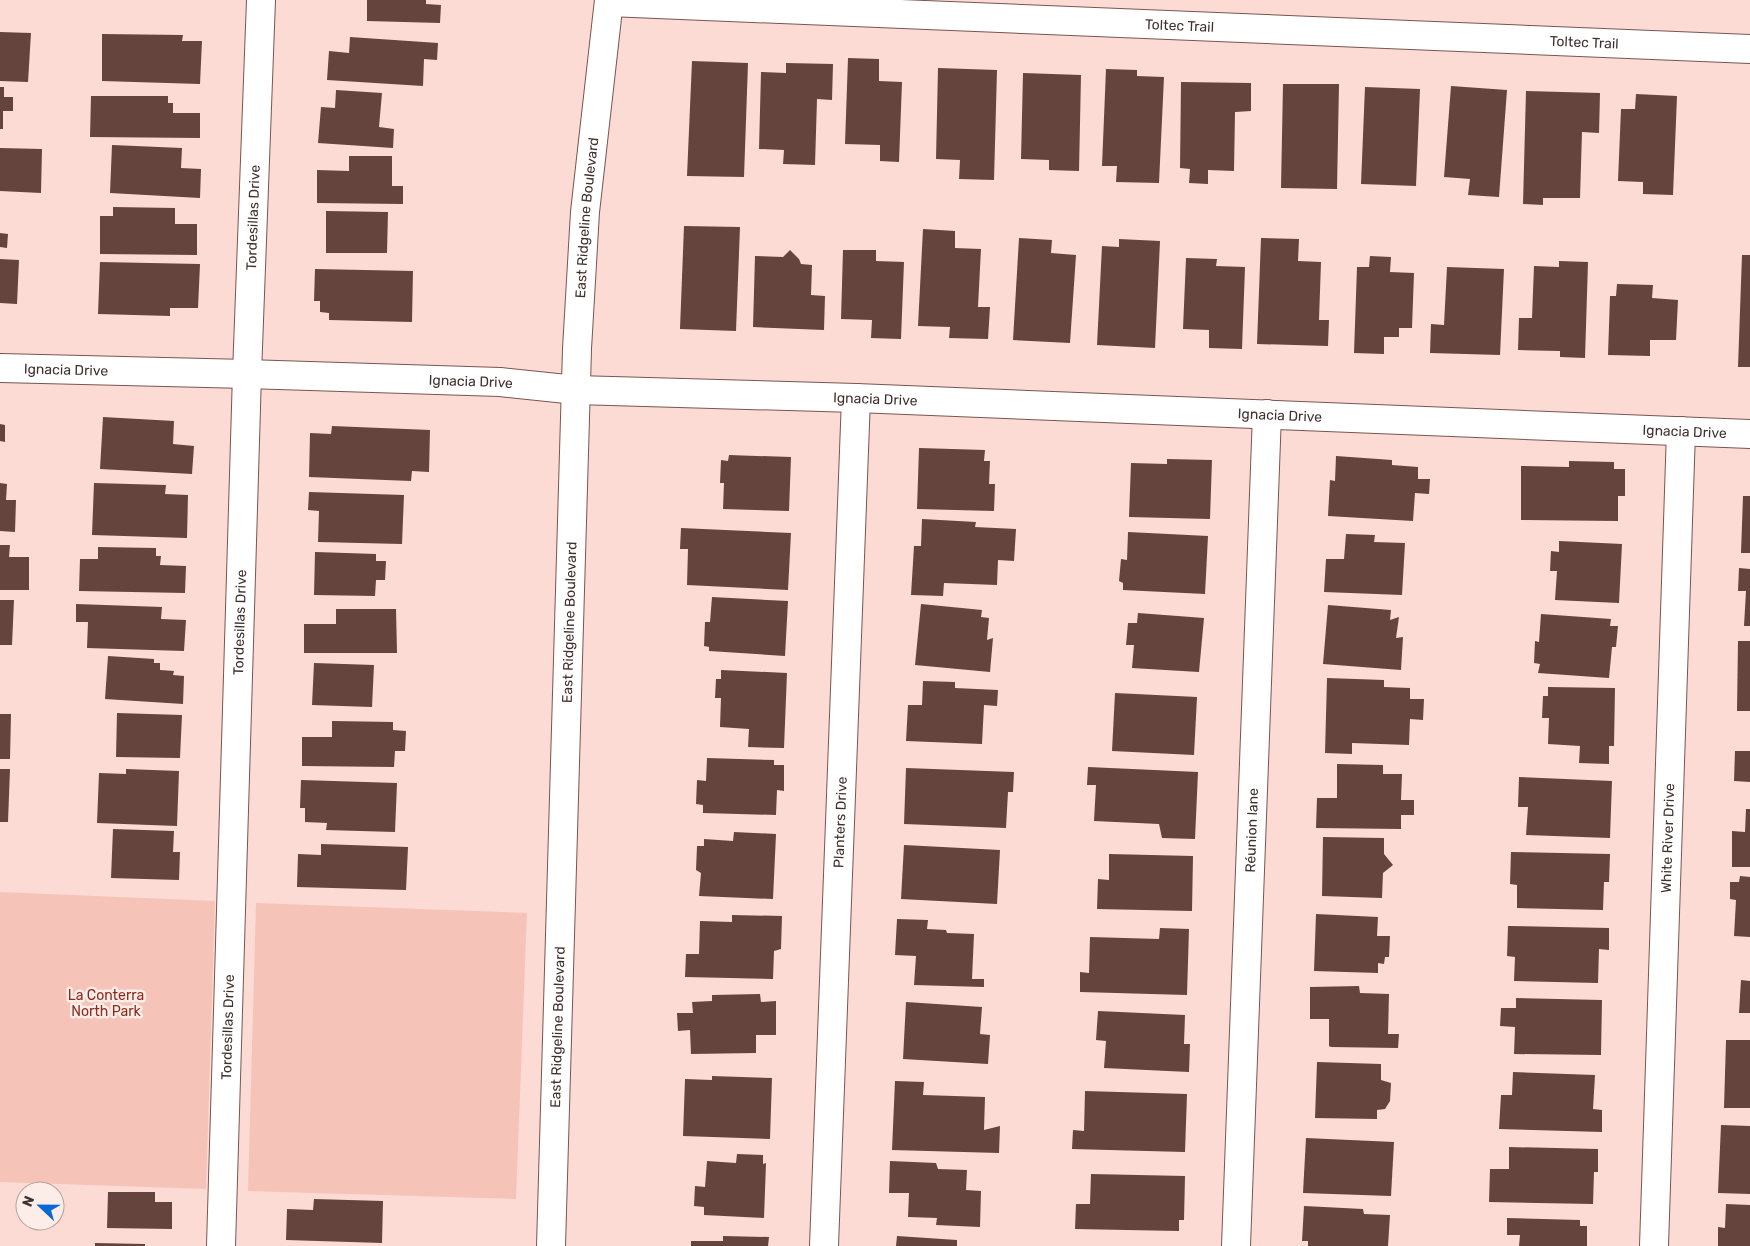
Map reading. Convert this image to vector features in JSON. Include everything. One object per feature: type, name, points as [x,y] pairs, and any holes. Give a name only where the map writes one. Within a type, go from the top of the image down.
[{"type":"street","name":"Tordesillas Drive","points":[[221,1246],[247,374],[261,0]]},
{"type":"street","name":"Toltec Trail","points":[[609,1],[1750,49]]},
{"type":"street","name":"East Ridgeline Boulevard","points":[[551,1246],[576,390],[585,212],[609,1]]},
{"type":"street","name":"Ignacia Drive","points":[[0,368],[500,382],[576,390],[856,398],[1750,434]]},
{"type":"street","name":"Planters Drive","points":[[824,1246],[856,398]]},
{"type":"street","name":"Réunion lane","points":[[1236,1246],[1267,414]]},
{"type":"street","name":"White River Drive","points":[[1654,1246],[1681,431]]},
{"type":"green space","name":"La Conterra North Park","points":[[0,892],[215,901],[206,1189],[65,1184],[65,1181],[0,1182]]},
{"type":"green space","points":[[256,903],[527,913],[516,1199],[248,1191]]},
{"type":"building","points":[[367,0],[426,0],[426,4],[441,5],[440,23],[367,21]]},
{"type":"building","points":[[0,32],[31,33],[28,82],[0,81]]},
{"type":"building","points":[[102,34],[183,35],[182,41],[202,41],[200,84],[102,81]]},
{"type":"building","points":[[350,37],[438,43],[437,60],[424,59],[423,86],[327,80],[329,51],[349,53]]},
{"type":"building","points":[[848,58],[879,59],[879,81],[902,82],[899,162],[880,161],[880,145],[845,144]]},
{"type":"building","points":[[692,61],[748,63],[744,177],[687,176]]},
{"type":"building","points":[[786,63],[833,64],[832,100],[817,99],[815,165],[783,164],[784,150],[759,149],[761,72],[786,73]]},
{"type":"building","points":[[938,68],[997,70],[994,180],[959,179],[960,160],[936,159]]},
{"type":"building","points":[[1106,69],[1137,70],[1137,76],[1164,77],[1159,183],[1116,182],[1117,166],[1102,166]]},
{"type":"building","points":[[1023,73],[1081,75],[1079,171],[1049,170],[1049,160],[1021,159]]},
{"type":"building","points":[[1181,82],[1251,83],[1251,111],[1235,112],[1234,171],[1208,170],[1208,184],[1189,183],[1190,169],[1180,168]]},
{"type":"building","points":[[1283,84],[1339,84],[1337,189],[1281,188]]},
{"type":"building","points":[[1451,86],[1507,90],[1499,197],[1468,195],[1470,179],[1444,177]]},
{"type":"building","points":[[0,87],[4,87],[4,97],[13,97],[13,111],[3,111],[3,129],[0,129]]},
{"type":"building","points":[[1365,87],[1420,89],[1416,186],[1361,184]]},
{"type":"building","points":[[336,90],[382,93],[379,127],[394,129],[393,148],[318,143],[321,107],[335,108]]},
{"type":"building","points":[[1526,91],[1600,93],[1599,133],[1582,132],[1580,198],[1543,198],[1543,205],[1523,204]]},
{"type":"building","points":[[1636,94],[1677,96],[1673,195],[1643,194],[1643,182],[1618,181],[1621,109],[1635,109]]},
{"type":"building","points":[[91,96],[168,96],[168,103],[173,103],[173,113],[200,113],[200,138],[90,137]]},
{"type":"building","points":[[112,145],[182,148],[181,168],[201,169],[200,198],[110,193]]},
{"type":"building","points":[[0,148],[42,149],[41,193],[0,191]]},
{"type":"building","points":[[349,156],[392,156],[392,186],[403,186],[403,204],[317,203],[317,170],[349,171]]},
{"type":"building","points":[[113,207],[175,208],[175,224],[197,224],[197,255],[100,254],[100,216],[113,216]]},
{"type":"building","points":[[326,211],[388,212],[387,253],[326,253]]},
{"type":"building","points":[[684,226],[740,227],[736,331],[680,329]]},
{"type":"building","points":[[923,229],[955,231],[955,248],[981,249],[978,307],[990,307],[988,339],[949,338],[950,327],[918,326]]},
{"type":"building","points":[[0,233],[8,234],[7,248],[0,247]]},
{"type":"building","points":[[1019,238],[1052,240],[1051,253],[1076,255],[1070,343],[1013,340]]},
{"type":"building","points":[[1261,238],[1299,239],[1298,261],[1321,262],[1319,320],[1329,320],[1328,346],[1257,344]]},
{"type":"building","points":[[1119,239],[1160,241],[1155,348],[1097,345],[1102,246],[1119,247]]},
{"type":"building","points":[[790,250],[799,259],[801,264],[812,265],[811,295],[825,296],[824,330],[753,327],[755,256],[783,257]]},
{"type":"building","points":[[843,250],[876,250],[876,261],[904,262],[901,339],[871,338],[872,320],[841,319]]},
{"type":"building","points":[[1742,255],[1750,255],[1750,367],[1738,367]]},
{"type":"building","points":[[1370,256],[1391,257],[1390,272],[1414,273],[1412,328],[1399,328],[1399,337],[1384,337],[1384,354],[1354,353],[1357,267],[1369,267]]},
{"type":"building","points":[[1186,258],[1217,259],[1216,266],[1245,267],[1242,349],[1209,348],[1209,330],[1183,329]]},
{"type":"building","points":[[0,259],[19,260],[17,304],[0,303]]},
{"type":"building","points":[[1559,261],[1588,262],[1585,358],[1560,357],[1560,351],[1518,350],[1519,318],[1532,318],[1534,266],[1559,267]]},
{"type":"building","points":[[100,262],[200,264],[198,308],[170,308],[170,316],[98,314]]},
{"type":"building","points":[[1447,267],[1504,269],[1500,355],[1430,353],[1431,324],[1444,325]]},
{"type":"building","points":[[315,269],[413,271],[412,322],[329,320],[329,313],[320,312],[320,301],[314,301]]},
{"type":"building","points":[[1617,284],[1653,285],[1652,298],[1678,300],[1676,340],[1650,340],[1650,356],[1608,355],[1610,296],[1616,296]]},
{"type":"building","points":[[103,417],[174,421],[173,444],[194,446],[192,474],[100,469]]},
{"type":"building","points":[[0,424],[5,425],[5,442],[0,441]]},
{"type":"building","points":[[332,426],[430,430],[429,472],[412,471],[411,481],[309,477],[310,433],[331,434]]},
{"type":"building","points":[[919,448],[985,450],[984,461],[990,461],[989,484],[995,484],[994,511],[917,509]]},
{"type":"building","points":[[729,455],[791,457],[789,511],[723,509],[724,483],[720,483],[721,460],[728,461]]},
{"type":"building","points":[[1336,456],[1392,460],[1392,465],[1418,467],[1418,479],[1430,479],[1429,494],[1415,493],[1413,521],[1328,516],[1330,480],[1335,481]]},
{"type":"building","points":[[1167,459],[1212,460],[1210,519],[1129,517],[1131,463],[1167,464]]},
{"type":"building","points":[[1569,461],[1614,462],[1614,469],[1625,469],[1625,496],[1618,496],[1618,521],[1521,520],[1521,466],[1569,467]]},
{"type":"building","points":[[0,483],[7,484],[6,500],[16,500],[15,532],[0,531]]},
{"type":"building","points":[[94,483],[166,485],[165,494],[188,495],[187,538],[92,535]]},
{"type":"building","points":[[309,492],[404,495],[402,544],[318,542],[319,511],[308,510]]},
{"type":"building","points":[[1743,496],[1750,496],[1750,553],[1741,553]]},
{"type":"building","points":[[922,519],[976,522],[975,527],[1016,529],[1014,561],[998,560],[997,585],[944,583],[943,596],[911,595],[914,546],[921,546]]},
{"type":"building","points":[[681,528],[791,533],[788,590],[687,585],[688,549],[680,549]]},
{"type":"building","points":[[1128,532],[1208,536],[1205,594],[1123,590],[1123,583],[1119,581],[1121,559],[1127,560]]},
{"type":"building","points":[[1346,534],[1375,535],[1374,542],[1405,543],[1402,595],[1324,592],[1326,559],[1344,559]]},
{"type":"building","points":[[1559,541],[1622,544],[1619,603],[1555,600],[1557,571],[1550,571],[1551,551],[1559,552]]},
{"type":"building","points":[[0,545],[10,545],[9,557],[29,557],[29,590],[0,590]]},
{"type":"building","points":[[98,547],[156,548],[156,556],[161,556],[160,565],[186,566],[185,593],[79,591],[80,559],[98,559]]},
{"type":"building","points":[[315,552],[376,554],[376,561],[386,561],[385,580],[376,580],[375,596],[314,595]]},
{"type":"building","points":[[1739,568],[1750,569],[1750,626],[1744,626],[1746,591],[1738,591]]},
{"type":"building","points":[[712,597],[788,601],[785,656],[709,651],[709,647],[704,646],[705,622],[710,622]]},
{"type":"building","points":[[0,600],[14,600],[12,645],[0,645]]},
{"type":"building","points":[[76,604],[162,607],[161,619],[186,620],[184,651],[87,648],[88,622],[76,622]]},
{"type":"building","points":[[921,604],[982,610],[981,617],[989,618],[987,640],[993,638],[990,672],[915,665]]},
{"type":"building","points":[[1328,605],[1391,610],[1390,620],[1399,617],[1396,638],[1403,637],[1401,670],[1323,664]]},
{"type":"building","points":[[336,609],[396,609],[397,653],[304,653],[304,624],[336,624]]},
{"type":"building","points":[[1138,613],[1204,618],[1199,672],[1132,668],[1134,645],[1126,645],[1128,623],[1137,623]]},
{"type":"building","points":[[1541,614],[1611,619],[1610,626],[1618,626],[1616,647],[1612,647],[1609,678],[1538,673],[1540,664],[1534,663],[1535,641],[1539,642]]},
{"type":"building","points":[[1738,641],[1750,641],[1750,711],[1737,711]]},
{"type":"building","points":[[108,656],[154,659],[154,663],[160,663],[160,670],[174,671],[173,675],[184,676],[183,704],[105,699]]},
{"type":"building","points":[[314,663],[374,665],[372,707],[312,705]]},
{"type":"building","points":[[721,670],[787,673],[784,748],[748,747],[749,729],[720,727],[721,698],[715,698],[716,679],[721,679]]},
{"type":"building","points":[[1327,678],[1384,680],[1384,687],[1410,688],[1410,699],[1424,699],[1423,720],[1410,719],[1409,745],[1352,743],[1352,754],[1325,753]]},
{"type":"building","points":[[923,681],[955,682],[955,688],[998,690],[997,706],[984,705],[982,744],[906,741],[908,705],[922,705]]},
{"type":"building","points":[[1548,687],[1615,688],[1614,746],[1609,746],[1609,764],[1579,763],[1580,746],[1548,744],[1549,718],[1542,718],[1543,696],[1548,696]]},
{"type":"building","points":[[1115,693],[1197,697],[1194,755],[1112,751]]},
{"type":"building","points":[[117,713],[182,715],[180,758],[116,757]]},
{"type":"building","points":[[0,714],[11,714],[10,759],[0,759]]},
{"type":"building","points":[[332,721],[393,722],[393,730],[406,731],[405,751],[395,751],[394,767],[302,766],[302,737],[332,737]]},
{"type":"building","points":[[1735,751],[1750,751],[1750,782],[1734,781]]},
{"type":"building","points":[[707,758],[774,760],[774,765],[784,765],[784,791],[777,790],[776,815],[703,813],[703,805],[696,804],[697,780],[706,781]]},
{"type":"building","points":[[1337,764],[1383,765],[1383,774],[1402,774],[1401,800],[1414,800],[1414,815],[1401,815],[1401,829],[1316,828],[1317,798],[1337,798]]},
{"type":"building","points":[[1088,767],[1198,772],[1195,839],[1162,838],[1159,824],[1094,821],[1096,785],[1087,785]]},
{"type":"building","points":[[906,768],[1014,772],[1013,792],[1008,792],[1006,828],[904,824]]},
{"type":"building","points":[[0,769],[10,769],[8,822],[0,822]]},
{"type":"building","points":[[126,769],[179,771],[177,826],[97,823],[99,773],[126,774]]},
{"type":"building","points":[[1519,777],[1612,781],[1610,838],[1526,835],[1528,807],[1518,807]]},
{"type":"building","points":[[301,780],[397,783],[395,832],[326,830],[327,823],[305,822],[305,808],[300,808]]},
{"type":"building","points":[[1746,809],[1750,809],[1750,867],[1732,867],[1732,831],[1745,832]]},
{"type":"building","points":[[113,829],[174,831],[173,852],[180,852],[179,880],[111,878]]},
{"type":"building","points":[[734,832],[776,834],[773,899],[699,896],[701,873],[696,870],[697,846],[704,846],[704,839],[733,841]]},
{"type":"building","points":[[1323,837],[1384,838],[1384,854],[1393,865],[1383,873],[1382,898],[1322,896]]},
{"type":"building","points":[[321,844],[408,847],[406,890],[297,887],[298,854],[321,855]]},
{"type":"building","points":[[904,845],[1000,850],[997,904],[901,899]]},
{"type":"building","points":[[1511,852],[1610,854],[1609,882],[1604,882],[1603,910],[1517,908],[1517,885],[1510,884]]},
{"type":"building","points":[[1109,854],[1193,856],[1192,911],[1097,909],[1098,879],[1109,880]]},
{"type":"building","points":[[1740,876],[1750,877],[1750,937],[1734,936],[1736,900],[1730,899],[1730,882],[1739,882]]},
{"type":"building","points":[[1316,914],[1378,917],[1377,936],[1390,936],[1389,957],[1385,957],[1384,964],[1378,963],[1378,973],[1314,971]]},
{"type":"building","points":[[732,915],[782,916],[781,949],[774,951],[773,979],[685,977],[686,954],[699,954],[700,921],[732,922]]},
{"type":"building","points":[[897,919],[928,920],[927,929],[946,930],[947,933],[974,934],[972,979],[984,979],[984,987],[914,985],[916,956],[895,955]]},
{"type":"building","points":[[1508,926],[1609,928],[1609,950],[1599,949],[1598,983],[1514,981],[1515,957],[1507,956]]},
{"type":"building","points":[[1160,928],[1189,929],[1187,995],[1080,992],[1080,972],[1089,973],[1090,937],[1159,939]]},
{"type":"building","points":[[1741,980],[1750,981],[1750,1013],[1739,1013]]},
{"type":"building","points":[[1359,986],[1360,993],[1389,994],[1388,1034],[1399,1034],[1398,1048],[1331,1047],[1329,1046],[1329,1019],[1310,1019],[1310,987]]},
{"type":"building","points":[[760,994],[761,1002],[776,1001],[776,1035],[756,1035],[756,1053],[691,1054],[690,1030],[678,1031],[677,1013],[693,1013],[692,1002],[712,1001],[712,995]]},
{"type":"building","points":[[1516,998],[1602,1000],[1601,1055],[1514,1054],[1515,1027],[1500,1026],[1501,1008],[1516,1008]]},
{"type":"building","points":[[906,1002],[982,1007],[980,1034],[990,1035],[988,1064],[903,1059]]},
{"type":"building","points":[[1098,1011],[1185,1015],[1184,1044],[1190,1044],[1189,1072],[1104,1068],[1106,1041],[1096,1040]]},
{"type":"building","points":[[1726,1040],[1750,1040],[1750,1108],[1724,1108]]},
{"type":"building","points":[[1317,1062],[1381,1064],[1381,1080],[1391,1083],[1390,1101],[1385,1109],[1377,1110],[1377,1119],[1315,1118]]},
{"type":"building","points":[[1513,1072],[1595,1075],[1593,1109],[1602,1110],[1602,1132],[1499,1129],[1501,1095],[1512,1095]]},
{"type":"building","points":[[712,1076],[772,1078],[770,1139],[683,1136],[685,1079],[712,1080]]},
{"type":"building","points":[[895,1081],[924,1082],[923,1095],[985,1097],[984,1130],[1000,1126],[999,1153],[892,1150]]},
{"type":"building","points":[[1085,1091],[1187,1094],[1185,1152],[1072,1149],[1073,1130],[1084,1131]]},
{"type":"building","points":[[1721,1125],[1750,1126],[1750,1194],[1718,1193]]},
{"type":"building","points":[[1306,1138],[1394,1142],[1391,1196],[1303,1193]]},
{"type":"building","points":[[1509,1147],[1598,1149],[1598,1172],[1594,1172],[1593,1204],[1489,1202],[1490,1169],[1509,1169]]},
{"type":"building","points":[[737,1154],[763,1155],[763,1164],[766,1163],[764,1218],[704,1215],[704,1207],[694,1206],[695,1186],[705,1187],[707,1161],[736,1163]]},
{"type":"building","points":[[890,1161],[936,1163],[938,1169],[967,1170],[966,1190],[981,1191],[980,1227],[936,1225],[937,1218],[908,1217],[909,1193],[889,1193]]},
{"type":"building","points":[[1091,1174],[1185,1176],[1184,1220],[1179,1220],[1179,1231],[1075,1229],[1076,1204],[1090,1204]]},
{"type":"building","points":[[108,1192],[155,1192],[155,1202],[172,1202],[172,1229],[107,1228]]},
{"type":"building","points":[[314,1199],[383,1201],[382,1243],[286,1240],[287,1209],[313,1210]]},
{"type":"building","points":[[1726,1204],[1750,1205],[1750,1246],[1718,1246],[1718,1227],[1725,1228]]},
{"type":"building","points":[[1304,1206],[1363,1209],[1364,1214],[1390,1215],[1388,1246],[1308,1246],[1308,1241],[1302,1241]]},
{"type":"building","points":[[1507,1218],[1580,1220],[1580,1226],[1587,1226],[1587,1246],[1519,1246],[1520,1235],[1507,1235]]},
{"type":"building","points":[[723,1236],[769,1237],[768,1246],[691,1246],[691,1241],[723,1241]]},
{"type":"building","points":[[897,1236],[957,1240],[957,1246],[896,1246]]},
{"type":"building","points":[[95,1243],[145,1244],[145,1246],[95,1246]]}]
